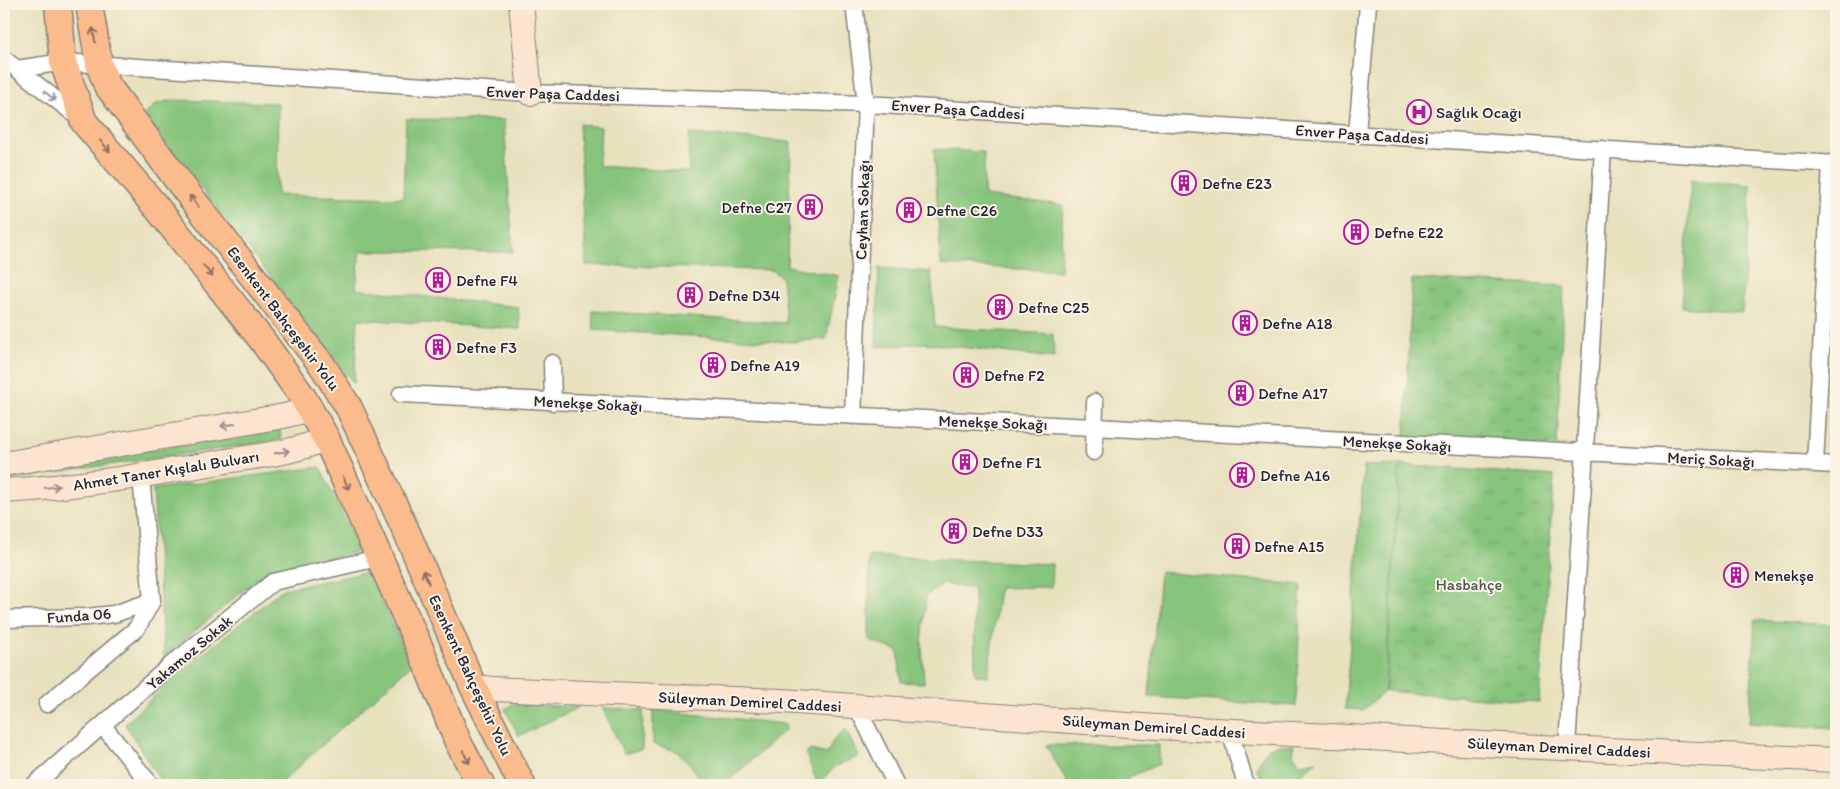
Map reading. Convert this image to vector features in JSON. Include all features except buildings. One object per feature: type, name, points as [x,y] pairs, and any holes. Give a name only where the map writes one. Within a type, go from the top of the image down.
[{"type":"main road","name":"Esenkent Bahçeşehir Yolu","points":[[58,4],[80,63],[107,85],[128,116],[322,365],[349,408],[407,533],[473,686],[522,785]]},
{"type":"main road","name":"Esenkent Bahçeşehir Yolu","points":[[89,4],[80,63],[84,122],[157,208],[262,340],[310,409],[326,438],[427,665],[452,728],[481,785]]},
{"type":"main road","points":[[521,4],[530,93]]},
{"type":"main road","points":[[310,409],[349,408],[336,428],[326,438]]},
{"type":"main road","name":"Ahmet Taner Kışlalı Bulvarı","points":[[4,464],[284,416],[310,409]]},
{"type":"main road","name":"Ahmet Taner Kışlalı Bulvarı","points":[[4,491],[46,488],[141,476],[300,449],[326,438]]},
{"type":"main road","points":[[427,665],[444,677],[473,686]]},
{"type":"main road","points":[[452,728],[459,699],[473,686]]},
{"type":"main road","name":"Süleyman Demirel Caddesi","points":[[473,686],[492,689],[772,701],[1230,730],[1836,760]]},
{"type":"street","name":"Ceyhan Sokağı","points":[[853,416],[866,104],[854,4]]},
{"type":"street","points":[[1357,134],[1368,4]]},
{"type":"street","name":"Enver Paşa Caddesi","points":[[10,64],[80,63],[530,93],[866,104],[1833,163]]},
{"type":"street","points":[[10,64],[84,122]]},
{"type":"street","points":[[1567,748],[1603,149]]},
{"type":"street","points":[[1815,464],[1833,163]]},
{"type":"street","points":[[552,363],[553,402]]},
{"type":"street","name":"Menekşe Sokağı","points":[[400,394],[1094,427],[1585,453]]},
{"type":"street","points":[[1094,452],[1095,402]]},
{"type":"street","name":"Meriç Sokağı","points":[[1585,453],[1836,465]]},
{"type":"street","points":[[141,476],[152,601]]},
{"type":"street","name":"Yakamoz Sokak","points":[[34,785],[171,665],[273,582],[365,561]]},
{"type":"street","name":"Funda 06","points":[[4,618],[87,617],[114,614],[152,601]]},
{"type":"street","name":"Funda 06","points":[[47,704],[137,628],[152,601]]},
{"type":"street","points":[[857,707],[896,785]]},
{"type":"street","points":[[103,726],[151,785]]},
{"type":"street","points":[[1230,730],[1246,785]]},
{"type":"green space","points":[[172,100],[278,103],[277,195],[403,198],[406,119],[504,120],[513,252],[360,251],[356,289],[518,307],[520,329],[358,319],[354,384],[144,115],[156,104]]},
{"type":"green space","points":[[579,124],[601,127],[599,166],[689,172],[689,134],[791,142],[787,266],[839,276],[826,339],[791,342],[594,330],[592,311],[786,323],[782,278],[772,270],[586,265]]},
{"type":"green space","points":[[934,149],[984,152],[984,196],[1063,205],[1060,271],[941,265]]},
{"type":"green space","points":[[1691,180],[1751,185],[1742,312],[1682,307]]},
{"type":"green space","points":[[879,268],[931,272],[935,327],[1053,334],[1054,358],[926,343],[876,347]]},
{"type":"green space","points":[[1412,279],[1564,286],[1557,446],[1405,439]]},
{"type":"green space","points":[[280,430],[281,440],[4,480],[4,472]]},
{"type":"green space","points":[[1400,465],[1385,691],[1363,710],[1345,709],[1364,466]]},
{"type":"green space","name":"Hasbahçe","points":[[1400,465],[1554,476],[1539,702],[1385,691]]},
{"type":"green space","points":[[320,467],[360,551],[264,573],[164,657],[153,489]]},
{"type":"green space","points":[[869,556],[1052,564],[1051,587],[999,588],[988,676],[975,675],[974,589],[943,584],[926,596],[922,645],[924,683],[901,682],[898,651],[869,640]]},
{"type":"green space","points":[[369,572],[411,665],[278,785],[163,785],[125,724],[172,679],[283,589]]},
{"type":"green space","points":[[1160,572],[1301,585],[1296,706],[1149,697]]},
{"type":"green space","points":[[1755,620],[1836,625],[1836,728],[1749,723]]},
{"type":"green space","points":[[513,704],[579,707],[519,736],[505,709]]},
{"type":"green space","points":[[603,708],[643,710],[642,749],[624,754]]},
{"type":"green space","points":[[653,710],[785,724],[786,729],[724,785],[705,785],[690,764],[676,751],[653,744]]},
{"type":"green space","points":[[845,729],[859,756],[834,767],[818,785],[806,754],[810,750],[827,754],[833,741]]},
{"type":"green space","points":[[1046,745],[1159,745],[1159,764],[1127,778],[1129,785],[1069,785]]},
{"type":"green space","points":[[1278,745],[1294,745],[1293,754],[1300,764],[1317,761],[1293,779],[1273,785],[1265,785],[1256,768],[1267,749]]},
{"type":"place","name":"Sağlık Ocağı","points":[[1419,112]]},
{"type":"place","name":"Defne E23","points":[[1184,183]]},
{"type":"place","name":"Defne C27","points":[[810,207]]},
{"type":"place","name":"Defne C26","points":[[909,210]]},
{"type":"place","name":"Defne E22","points":[[1356,232]]},
{"type":"place","name":"Defne F4","points":[[438,280]]},
{"type":"place","name":"Defne D34","points":[[690,295]]},
{"type":"place","name":"Defne C25","points":[[1000,307]]},
{"type":"place","name":"Defne A18","points":[[1245,323]]},
{"type":"place","name":"Defne F3","points":[[438,347]]},
{"type":"place","name":"Defne A19","points":[[713,365]]},
{"type":"place","name":"Defne F2","points":[[966,375]]},
{"type":"place","name":"Defne A17","points":[[1241,393]]},
{"type":"place","name":"Defne F1","points":[[965,462]]},
{"type":"place","name":"Defne A16","points":[[1242,475]]},
{"type":"place","name":"Defne D33","points":[[954,531]]},
{"type":"place","name":"Defne A15","points":[[1237,546]]},
{"type":"place","name":"Menekşe","points":[[1736,575]]}]
